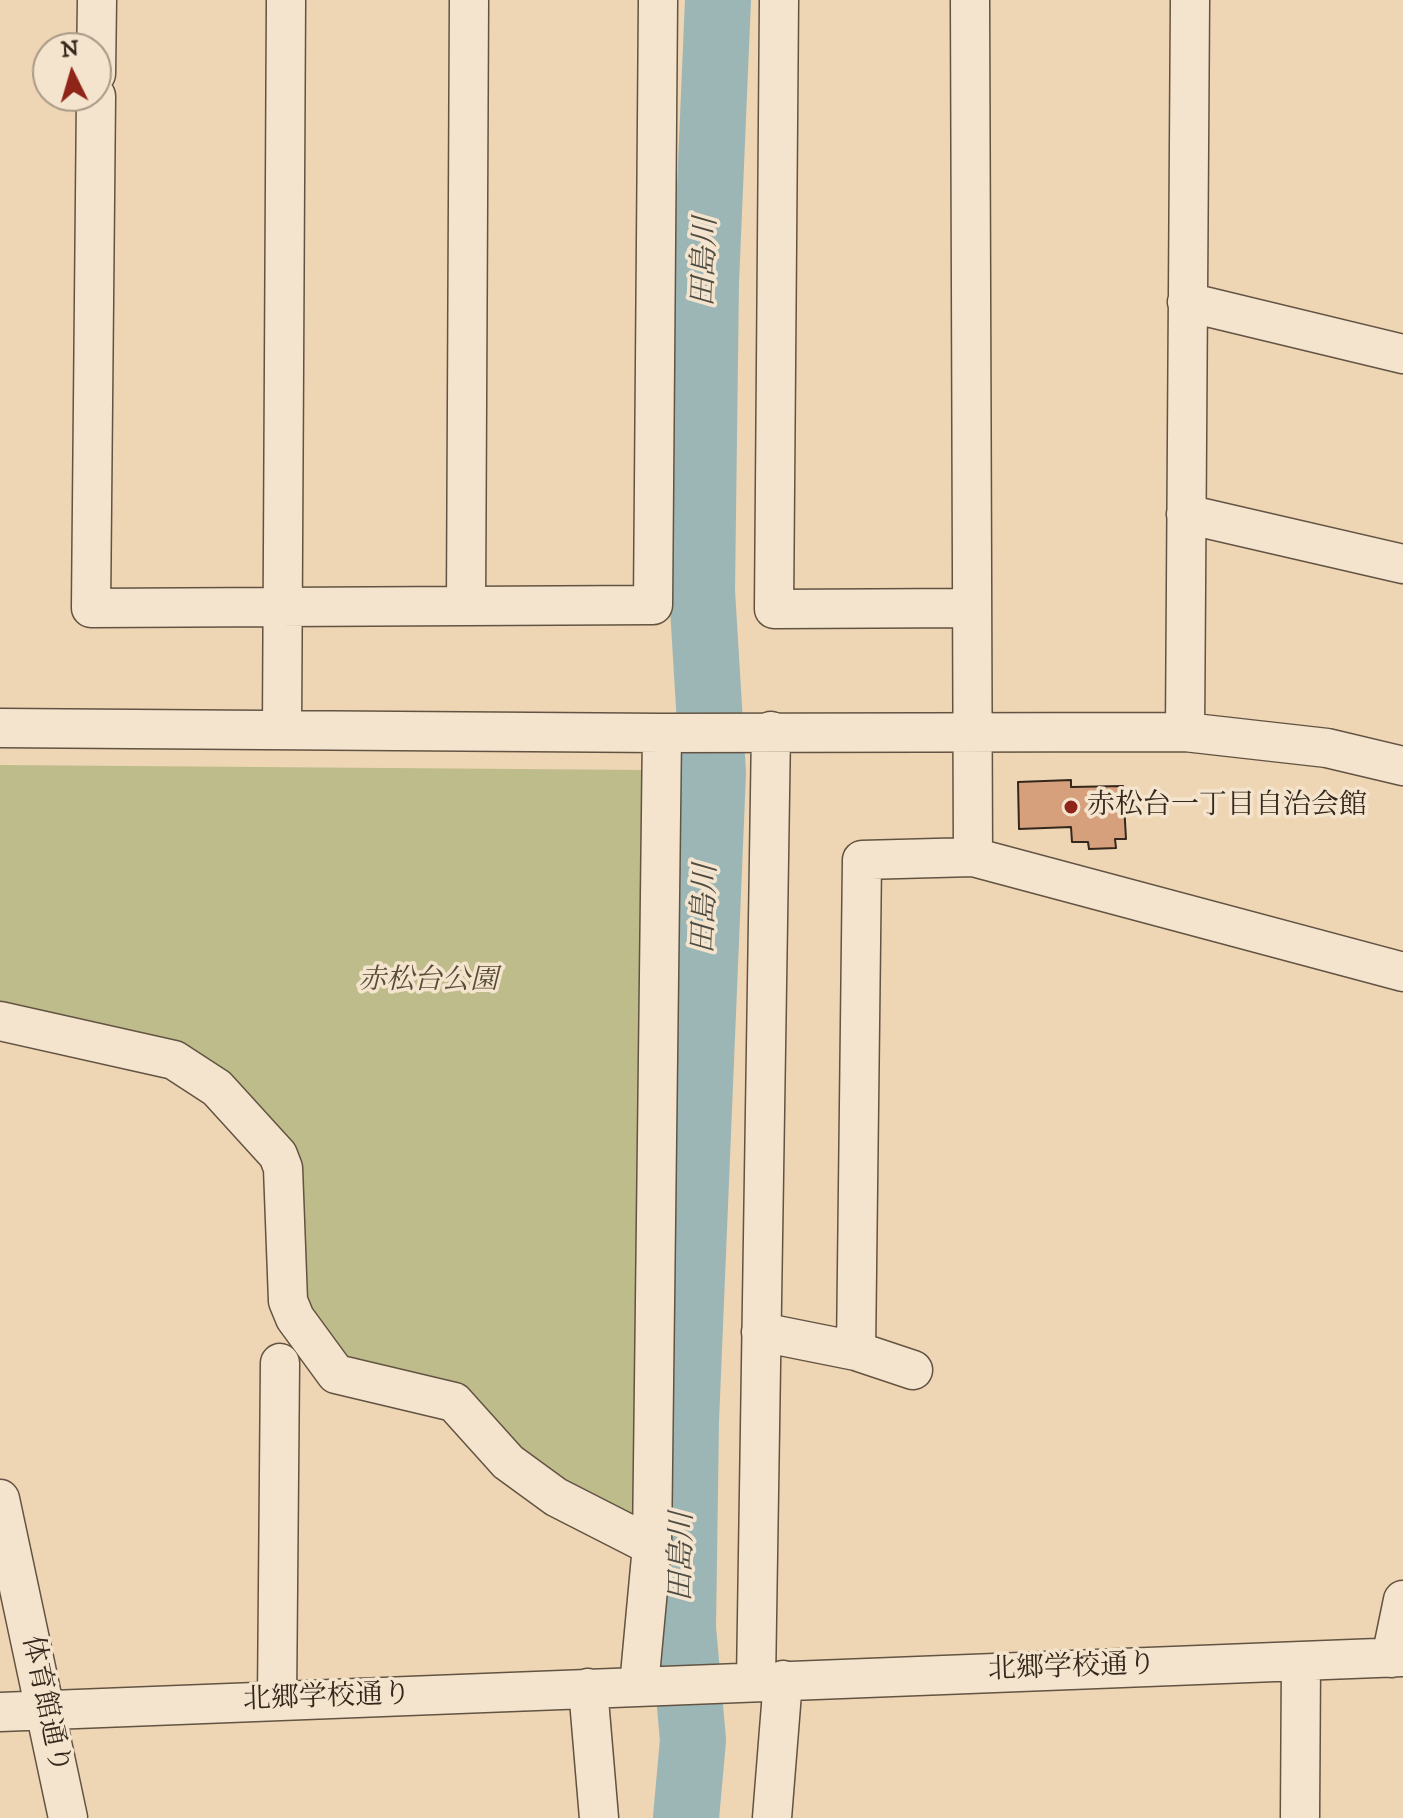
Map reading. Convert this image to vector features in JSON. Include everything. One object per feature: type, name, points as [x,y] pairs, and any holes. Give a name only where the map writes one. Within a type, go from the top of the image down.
[{"type":"street","points":[[97,0],[97,32]]},
{"type":"street","points":[[282,730],[286,0]]},
{"type":"street","points":[[466,606],[469,0]]},
{"type":"street","points":[[96,112],[91,608],[653,605],[658,0]]},
{"type":"street","points":[[779,0],[774,609],[972,608]]},
{"type":"street","points":[[970,0],[973,857]]},
{"type":"street","points":[[1185,732],[1190,0]]},
{"type":"street","points":[[1187,302],[1403,354]]},
{"type":"street","points":[[1186,514],[1403,564]]},
{"type":"street","points":[[0,728],[668,733],[762,730],[1185,732],[1327,748],[1403,766]]},
{"type":"street","points":[[762,730],[760,1681],[772,1818]]},
{"type":"street","points":[[647,1686],[668,733]]},
{"type":"street","points":[[856,1351],[862,860],[973,857],[1403,972]]},
{"type":"street","points":[[0,1021],[174,1060],[217,1088],[278,1155],[283,1168],[288,1301],[295,1318],[336,1374],[454,1402],[508,1462],[556,1497],[652,1546]]},
{"type":"street","points":[[761,1332],[856,1351],[913,1370]]},
{"type":"street","points":[[277,1700],[280,1363]]},
{"type":"street","name":"体育館通り","points":[[0,1499],[68,1818]]},
{"type":"street","points":[[1397,1658],[1403,1600]]},
{"type":"street","name":"北郷学校通り","points":[[0,1712],[1397,1658]]},
{"type":"street","points":[[1300,1818],[1301,1661]]},
{"type":"street","points":[[588,1688],[599,1818]]},
{"type":"green space","name":"赤松台公園","points":[[0,765],[645,770],[639,1522],[562,1484],[511,1447],[341,1364],[301,1307],[294,1150],[198,1055],[0,1007]]},
{"type":"building","name":"赤松台一丁目自治会館","points":[[1071,780],[1071,787],[1123,786],[1126,839],[1115,839],[1116,848],[1089,849],[1088,842],[1072,842],[1071,827],[1019,829],[1018,782]]},
{"type":"waterway","name":"田島川","points":[[686,1818],[693,1740],[683,1628],[686,1421],[713,773],[702,591],[706,282],[718,0]]},
{"type":"place","name":"赤松台一丁目自治会館","points":[[1071,807]]}]
